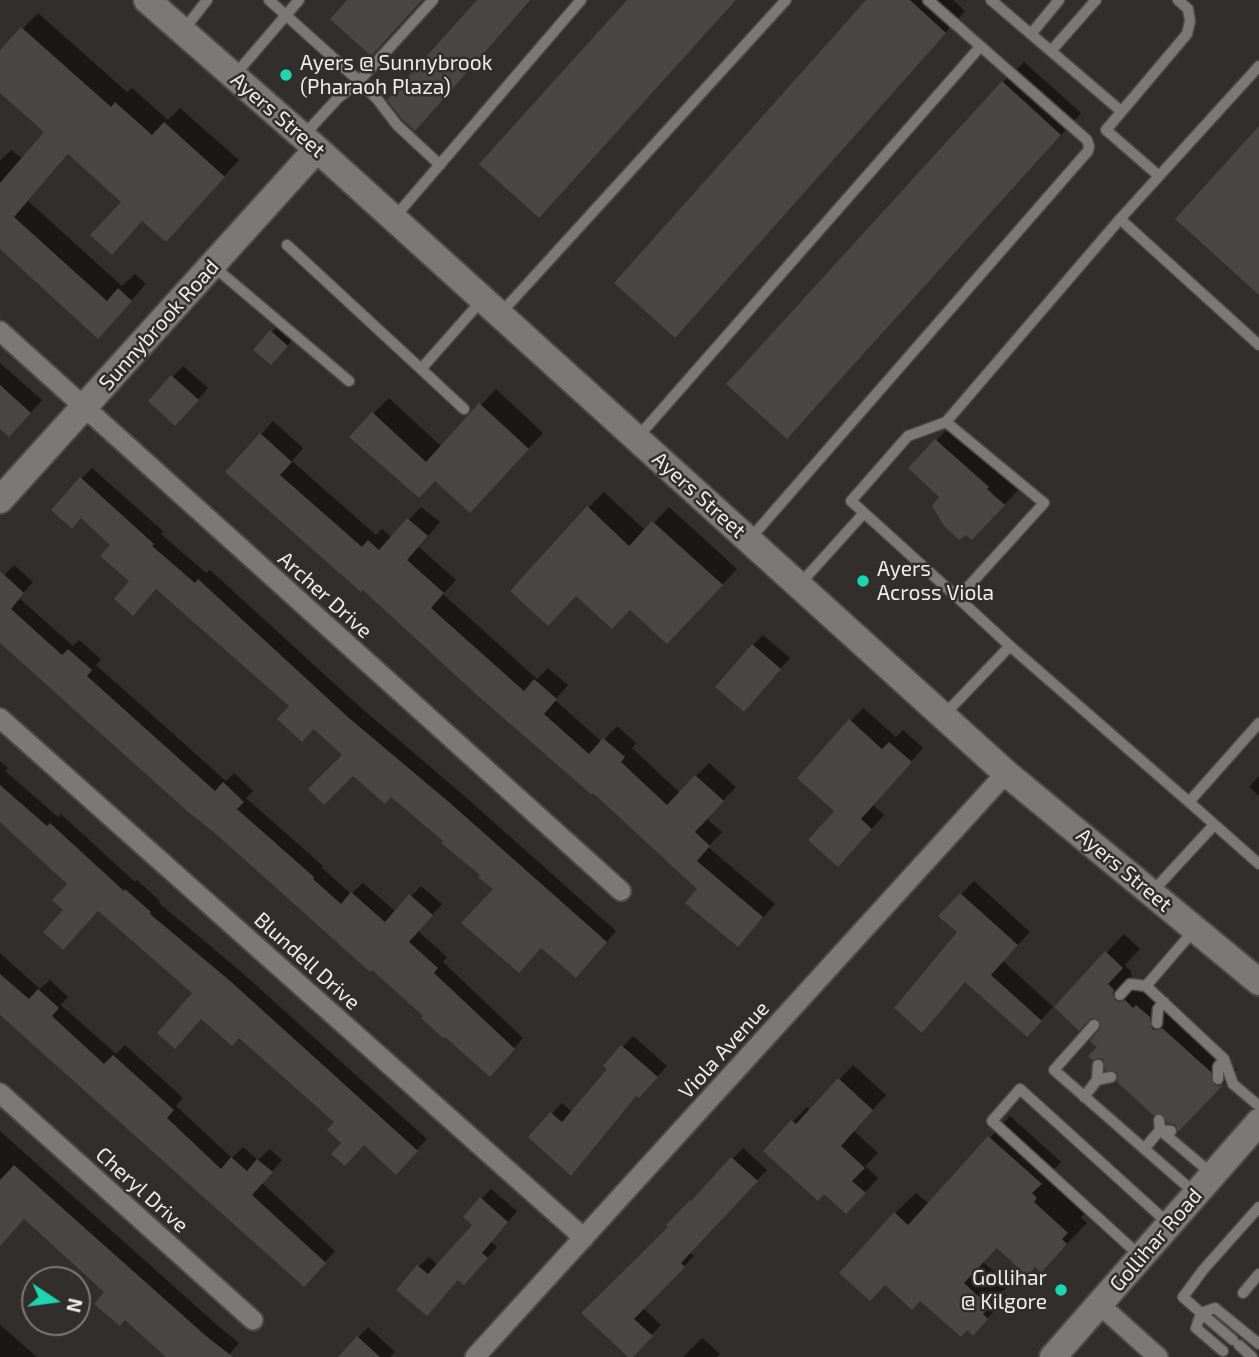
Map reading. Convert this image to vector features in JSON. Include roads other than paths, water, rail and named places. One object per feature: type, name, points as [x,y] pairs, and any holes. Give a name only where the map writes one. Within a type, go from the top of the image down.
[{"type":"main road","name":"Ayers Street","points":[[147,0],[310,143],[1006,773],[1259,982]]},
{"type":"main road","name":"Sunnybrook Road","points":[[0,500],[212,265],[310,143]]},
{"type":"main road","name":"Gollihar Road","points":[[1053,1357],[1259,1122]]},
{"type":"street","name":"Archer Drive","points":[[0,331],[621,891]]},
{"type":"street","name":"Blundell Drive","points":[[0,718],[584,1238]]},
{"type":"street","name":"Viola Avenue","points":[[475,1357],[1006,773]]},
{"type":"street","name":"Cheryl Drive","points":[[0,1093],[253,1320]]},
{"type":"street","points":[[1100,1305],[1158,1357]]},
{"type":"lane","points":[[182,31],[207,0]]},
{"type":"lane","points":[[270,0],[359,81],[397,125],[440,164]]},
{"type":"lane","points":[[234,76],[299,0]]},
{"type":"lane","points":[[310,143],[338,98],[359,81],[433,0]]},
{"type":"lane","points":[[394,219],[581,0]]},
{"type":"lane","points":[[421,369],[491,307],[786,0]]},
{"type":"lane","points":[[749,540],[1088,151],[1087,140],[928,0]]},
{"type":"lane","points":[[992,0],[1121,111]]},
{"type":"lane","points":[[1031,34],[1059,0]]},
{"type":"lane","points":[[1051,51],[1096,0]]},
{"type":"lane","points":[[1159,176],[1106,130],[1187,34],[1190,21],[1188,9],[1178,0]]},
{"type":"lane","points":[[636,439],[980,47]]},
{"type":"lane","points":[[1259,65],[1120,219],[946,422],[908,436],[851,501],[1010,646],[1259,864]]},
{"type":"lane","points":[[1120,219],[1259,345]]},
{"type":"lane","points":[[286,245],[464,409]]},
{"type":"lane","points":[[212,265],[349,381]]},
{"type":"lane","points":[[946,422],[1044,503],[958,598]]},
{"type":"lane","points":[[799,586],[864,513]]},
{"type":"lane","points":[[943,716],[1010,646]]},
{"type":"lane","points":[[1189,802],[1259,723]]},
{"type":"lane","points":[[1151,893],[1214,825]]},
{"type":"lane","points":[[1146,986],[1195,929]]},
{"type":"lane","points":[[1120,995],[1129,984],[1146,986],[1161,1006],[1221,1063],[1233,1084],[1259,1106]]},
{"type":"lane","points":[[1144,1012],[1161,1006]]},
{"type":"lane","points":[[1157,1023],[1161,1006]]},
{"type":"lane","points":[[1094,1025],[1054,1070],[1144,1149],[1205,1184]]},
{"type":"lane","points":[[1205,1067],[1221,1063]]},
{"type":"lane","points":[[1218,1079],[1221,1063]]},
{"type":"lane","points":[[1084,1097],[1097,1080],[1098,1065]]},
{"type":"lane","points":[[1097,1080],[1111,1077]]},
{"type":"lane","points":[[1141,1257],[992,1121],[1020,1089],[1170,1224]]},
{"type":"lane","points":[[1144,1149],[1159,1125]]},
{"type":"lane","points":[[1159,1125],[1205,1184]]},
{"type":"lane","points":[[1159,1125],[1171,1131]]},
{"type":"lane","points":[[1252,1357],[1183,1297],[1203,1270],[1259,1207]]},
{"type":"lane","points":[[1242,1293],[1259,1274]]},
{"type":"lane","points":[[1201,1313],[1215,1308],[1259,1344]]},
{"type":"lane","points":[[1201,1313],[1196,1328],[1227,1354]]},
{"type":"place","name":"Ayers @ Sunnybrook (Pharaoh Plaza)","points":[[286,75]]},
{"type":"place","name":"Ayers Across Viola","points":[[863,581]]},
{"type":"place","name":"Gollihar @ Kilgore","points":[[1061,1290]]}]
